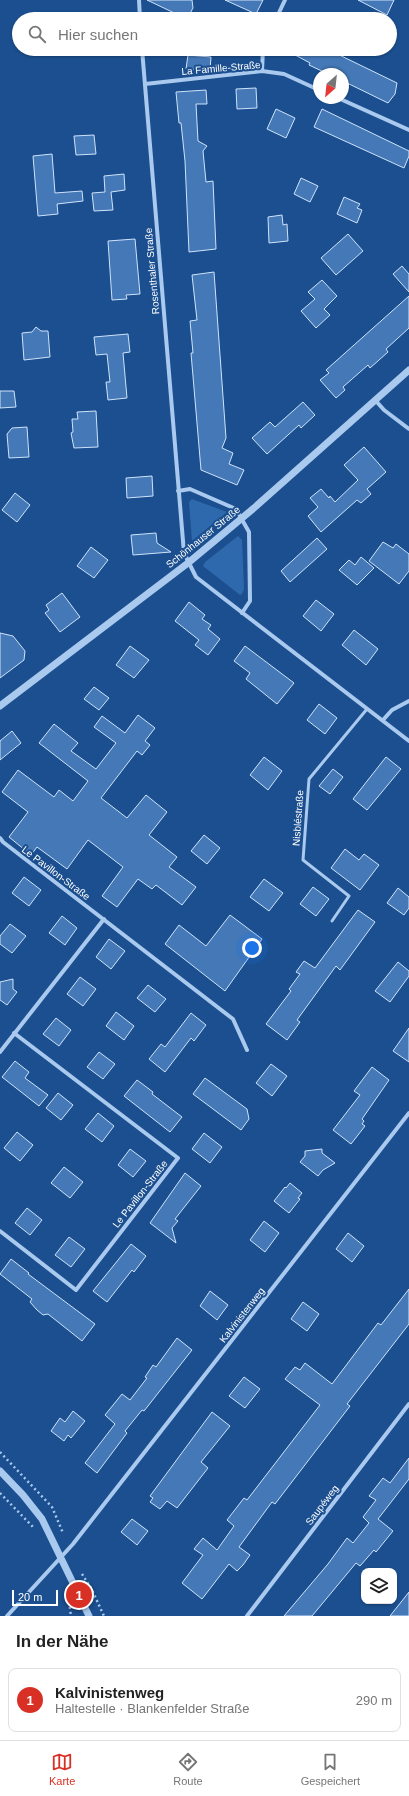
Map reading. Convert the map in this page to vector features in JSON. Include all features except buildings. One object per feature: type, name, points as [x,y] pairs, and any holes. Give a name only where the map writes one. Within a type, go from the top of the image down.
[{"type":"street","points":[[139,0],[140,12]]},
{"type":"street","points":[[279,12],[285,0]]},
{"type":"street","name":"Rosenthaler Straße","points":[[143,56],[178,491],[184,553],[188,563]]},
{"type":"street","points":[[262,71],[263,56]]},
{"type":"street","name":"La Famille-Straße","points":[[145,84],[262,71],[284,74],[313,87]]},
{"type":"street","points":[[349,103],[409,130]]},
{"type":"street","name":"Schönhauser Straße","points":[[0,706],[188,563],[376,401],[409,370]]},
{"type":"street","points":[[376,401],[384,410],[409,429]]},
{"type":"street","points":[[178,491],[190,489],[236,509],[250,532],[250,601],[242,613]]},
{"type":"street","points":[[188,563],[196,577],[409,741]]},
{"type":"street","points":[[383,720],[392,710],[409,701]]},
{"type":"street","name":"Le Pavillon-Straße","points":[[0,838],[3,842],[233,1019],[247,1050]]},
{"type":"street","points":[[0,1052],[104,919]]},
{"type":"street","name":"Le Pavillon-Straße","points":[[0,1231],[76,1290],[178,1158],[14,1033]]},
{"type":"street","name":"Kalvinistenweg","points":[[7,1616],[80,1536],[409,1114]]},
{"type":"street","name":"Saupéweg","points":[[247,1616],[409,1404]]},
{"type":"street","points":[[0,1471],[35,1508],[42,1519],[89,1616]]},
{"type":"lane","name":"Nisbléstraße","points":[[332,921],[349,896],[303,860],[309,779],[367,709]]},
{"type":"path","points":[[0,1493],[35,1530]]},
{"type":"shaded area","points":[[192,499],[227,512],[192,541],[189,502]]},
{"type":"shaded area","points":[[238,536],[242,540],[244,589],[240,595],[203,566],[205,562]]},
{"type":"place","name":"Kalvinistenweg","points":[[79,1595]]}]
